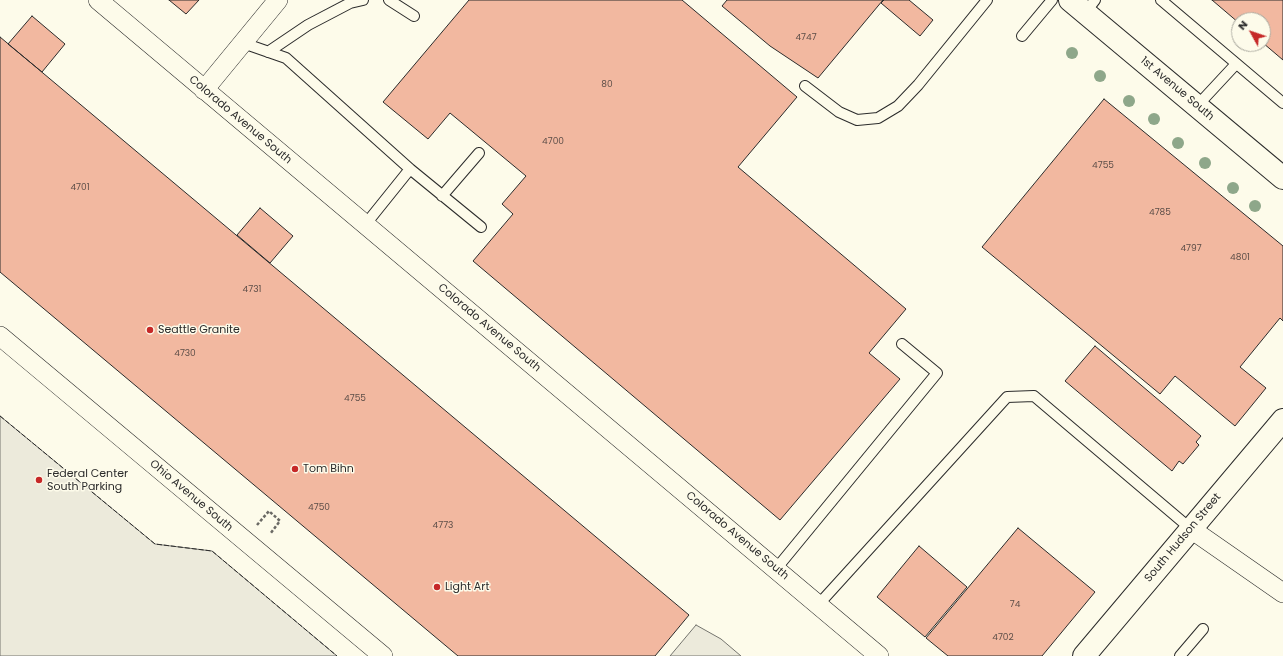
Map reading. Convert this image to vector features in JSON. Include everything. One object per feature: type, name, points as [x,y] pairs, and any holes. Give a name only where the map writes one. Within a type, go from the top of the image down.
[{"type":"street","name":"Colorado Avenue South","points":[[98,0],[819,604],[879,656]]},
{"type":"street","points":[[204,90],[278,0]]},
{"type":"street","name":"1st Avenue South","points":[[1083,4],[1197,106],[1283,178]]},
{"type":"street","name":"Ohio Avenue South","points":[[0,336],[383,656]]},
{"type":"street","name":"South Hudson Street","points":[[1084,656],[1283,420]]},
{"type":"street","points":[[1191,529],[1283,593]]},
{"type":"lane","points":[[268,52],[308,25],[350,3],[363,0]]},
{"type":"lane","points":[[388,0],[414,16]]},
{"type":"lane","points":[[805,86],[839,112],[857,120],[878,118],[898,106],[918,85],[987,0]]},
{"type":"lane","points":[[1022,36],[1052,0]]},
{"type":"lane","points":[[1160,0],[1283,103]]},
{"type":"lane","points":[[243,42],[286,58],[410,169],[481,227]]},
{"type":"lane","points":[[1197,106],[1236,64]]},
{"type":"lane","points":[[442,196],[480,153]]},
{"type":"lane","points":[[365,224],[410,169]]},
{"type":"lane","points":[[776,569],[937,373],[902,344]]},
{"type":"lane","points":[[819,604],[1007,397],[1034,396],[1191,529]]},
{"type":"lane","points":[[1180,656],[1203,629]]},
{"type":"path","points":[[255,527],[268,510],[280,520],[267,537]]},
{"type":"shaded area","name":"Federal Center South Parking","points":[[0,416],[155,544],[212,551],[337,656],[0,656]]},
{"type":"shaded area","points":[[696,625],[721,639],[741,656],[670,656]]},
{"type":"building","points":[[169,0],[199,0],[186,14]]},
{"type":"building","points":[[469,0],[682,0],[797,97],[738,167],[906,309],[869,353],[900,379],[780,520],[473,261],[513,214],[502,204],[526,176],[450,113],[428,139],[383,102]]},
{"type":"building","points":[[727,0],[883,0],[818,78],[770,46],[722,6]]},
{"type":"building","points":[[884,0],[909,0],[933,20],[920,36],[881,3]]},
{"type":"building","points":[[1212,0],[1283,0],[1283,60],[1271,50],[1271,12],[1231,12],[1231,16]]},
{"type":"building","points":[[32,16],[65,44],[42,72],[8,44]]},
{"type":"building","points":[[0,37],[689,615],[655,656],[458,656],[0,272]]},
{"type":"building","points":[[1104,99],[1283,246],[1283,321],[1280,318],[1240,367],[1266,388],[1235,426],[1175,376],[1160,394],[982,247]]},
{"type":"building","points":[[260,208],[293,236],[270,263],[237,235]]},
{"type":"building","points":[[1095,346],[1201,436],[1196,442],[1199,445],[1183,464],[1179,461],[1172,471],[1065,381]]},
{"type":"building","points":[[1018,528],[1095,592],[1042,656],[948,656],[926,638]]},
{"type":"building","points":[[919,546],[967,587],[925,637],[877,597]]},
{"type":"fence","points":[[0,416],[155,544],[212,551],[337,656]]},
{"type":"place","name":"Seattle Granite","points":[[150,330]]},
{"type":"place","name":"Tom Bihn","points":[[295,469]]},
{"type":"place","name":"Federal Center South Parking","points":[[39,480]]},
{"type":"place","name":"Light Art","points":[[437,587]]}]
